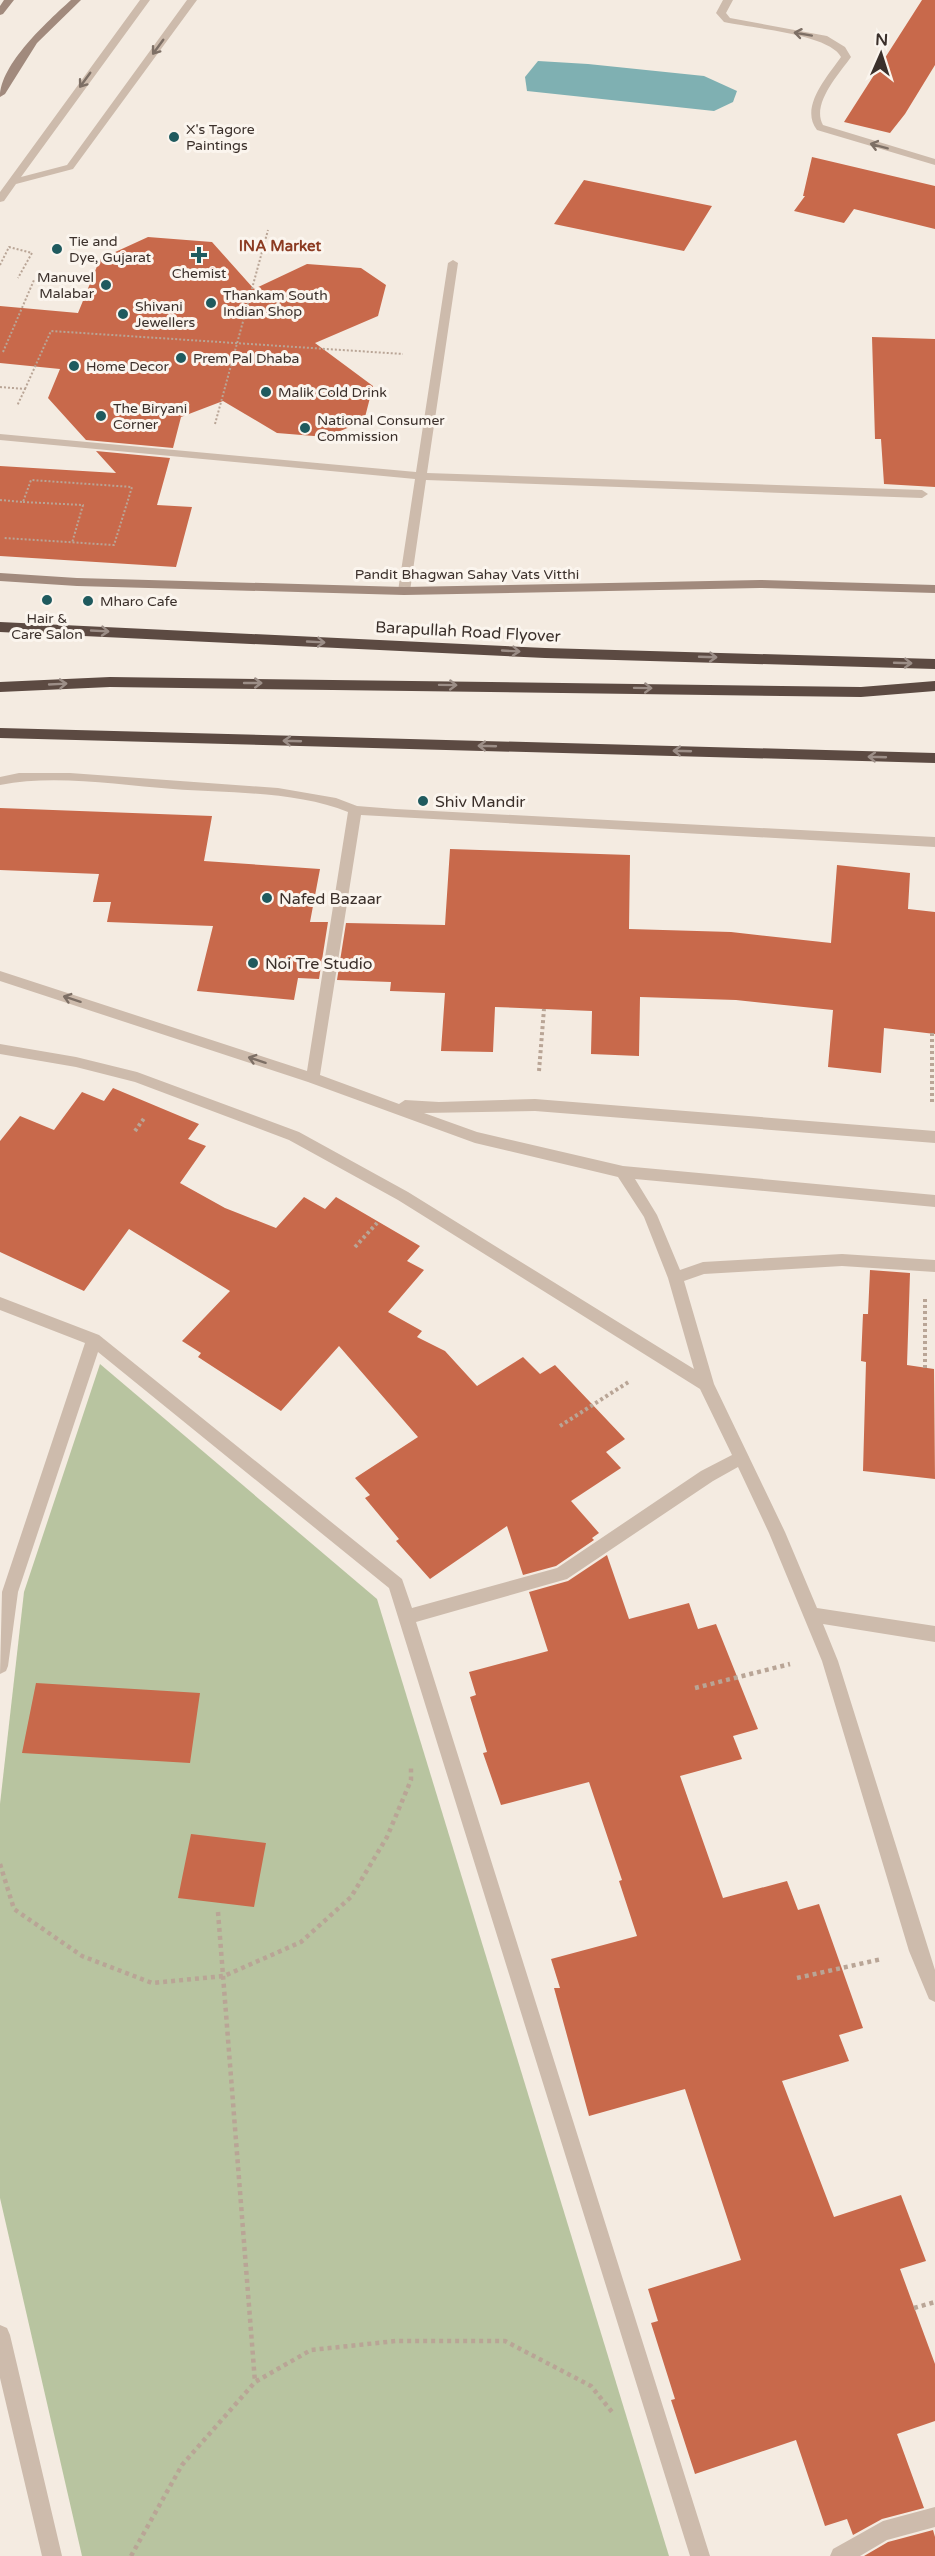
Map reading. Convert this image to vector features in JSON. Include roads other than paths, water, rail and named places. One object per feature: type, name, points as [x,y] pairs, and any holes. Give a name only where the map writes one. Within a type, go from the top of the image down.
[{"type":"highway","name":"Barapullah Road Flyover","points":[[0,627],[545,653],[935,664]]},
{"type":"highway","points":[[0,687],[110,682],[861,692],[935,686]]},
{"type":"highway","points":[[0,733],[935,758]]},
{"type":"street","points":[[0,12],[9,0]]},
{"type":"street","points":[[0,94],[33,41],[76,0]]},
{"type":"street","points":[[0,199],[146,0]]},
{"type":"street","points":[[12,182],[70,167],[192,0]]},
{"type":"street","points":[[728,0],[721,13],[727,20],[824,38],[842,49],[846,57],[816,106],[814,117],[819,127],[832,133],[935,162]]},
{"type":"street","points":[[404,591],[453,263]]},
{"type":"street","points":[[0,437],[422,476],[922,494]]},
{"type":"street","name":"Pandit Bhagwan Sahay Vats Vitthi","points":[[0,577],[77,582],[404,591],[760,584],[935,589]]},
{"type":"street","points":[[0,781],[19,777],[70,777],[278,792],[336,802],[355,810],[935,842]]},
{"type":"street","points":[[313,1078],[355,810]]},
{"type":"street","points":[[0,976],[313,1078],[475,1137],[623,1172],[935,1201]]},
{"type":"street","points":[[0,1049],[76,1062],[137,1077],[294,1136],[403,1196],[706,1384]]},
{"type":"street","points":[[391,1105],[439,1108],[535,1106],[933,1137]]},
{"type":"street","points":[[623,1172],[650,1215],[676,1278],[706,1384],[812,1615],[830,1661],[918,1951],[935,1993]]},
{"type":"street","points":[[676,1278],[703,1268],[842,1260],[930,1266]]},
{"type":"street","points":[[0,1303],[94,1340],[396,1584],[700,2556]]},
{"type":"street","points":[[0,1666],[10,1592],[94,1340]]},
{"type":"street","points":[[406,1617],[561,1574],[707,1476],[741,1458]]},
{"type":"street","points":[[812,1615],[935,1634]]},
{"type":"street","points":[[0,2336],[52,2556]]},
{"type":"street","points":[[840,2556],[883,2531],[935,2517]]},
{"type":"water","points":[[538,61],[704,76],[737,91],[733,102],[714,111],[527,91],[525,77]]},
{"type":"place","name":"X's Tagore Paintings","points":[[174,137]]},
{"type":"place","name":"Tie and Dye, Gujarat","points":[[57,249]]},
{"type":"place","name":"Chemist","points":[[199,255]]},
{"type":"place","name":"Manuvel Malabar","points":[[106,285]]},
{"type":"place","name":"Thankam South Indian Shop","points":[[211,303]]},
{"type":"place","name":"Shivani Jewellers","points":[[123,314]]},
{"type":"place","name":"Prem Pal Dhaba","points":[[181,358]]},
{"type":"place","name":"Home Decor","points":[[74,366]]},
{"type":"place","name":"Malik Cold Drink","points":[[266,392]]},
{"type":"place","name":"The Biryani Corner","points":[[101,416]]},
{"type":"place","name":"National Consumer Commission","points":[[305,428]]},
{"type":"place","name":"Hair & Care Salon","points":[[47,600]]},
{"type":"place","name":"Mharo Cafe","points":[[88,601]]},
{"type":"place","name":"Shiv Mandir","points":[[423,801]]},
{"type":"place","name":"Nafed Bazaar","points":[[267,898]]},
{"type":"place","name":"Noi Tre Studio","points":[[253,963]]},
{"type":"district","name":"INA Market","points":[[280,246]]}]
